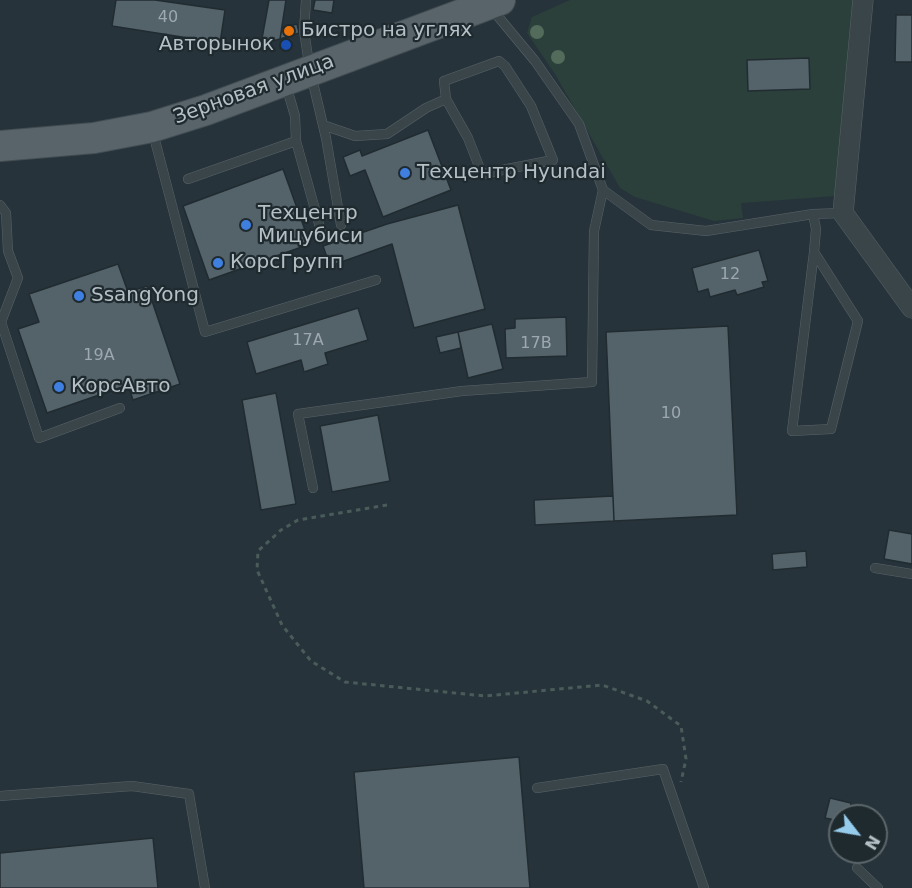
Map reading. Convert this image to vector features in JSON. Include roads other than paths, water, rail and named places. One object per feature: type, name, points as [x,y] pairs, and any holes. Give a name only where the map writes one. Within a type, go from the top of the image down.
[{"type":"main road","name":"Зерновая улица","points":[[0,146],[94,138],[152,127],[206,110],[492,1]]},
{"type":"street","points":[[863,0],[843,213],[912,308]]},
{"type":"lane","points":[[306,0],[297,75],[296,141],[321,231]]},
{"type":"lane","points":[[313,489],[298,414],[462,391],[592,382],[594,231],[603,190],[579,124],[492,1]]},
{"type":"lane","points":[[498,61],[505,66],[531,106],[553,160],[482,174],[468,138],[446,99],[444,81],[498,61]]},
{"type":"lane","points":[[297,75],[323,125],[341,225]]},
{"type":"lane","points":[[323,125],[355,136],[387,134],[426,108],[446,99]]},
{"type":"lane","points":[[152,127],[205,332],[376,279]]},
{"type":"lane","points":[[188,179],[296,141]]},
{"type":"lane","points":[[603,190],[651,225],[706,231],[813,214],[843,213]]},
{"type":"lane","points":[[0,205],[6,213],[8,251],[18,278],[1,322],[39,438],[120,408]]},
{"type":"lane","points":[[813,214],[816,229],[813,263],[792,431],[831,429],[858,321],[814,252]]},
{"type":"lane","points":[[875,568],[912,574]]},
{"type":"lane","points":[[537,788],[663,769],[704,888]]},
{"type":"lane","points":[[0,796],[132,786],[189,794],[205,888]]},
{"type":"lane","points":[[857,868],[878,888]]},
{"type":"place","name":"Бистро на углях","points":[[289,31]]},
{"type":"place","name":"Авторынок","points":[[286,45]]},
{"type":"place","name":"Техцентр Hyundai","points":[[405,173]]},
{"type":"place","name":"Техцентр Мицубиси","points":[[246,225]]},
{"type":"place","name":"КорсГрупп","points":[[218,263]]},
{"type":"place","name":"SsangYong","points":[[79,296]]},
{"type":"place","name":"КорсАвто","points":[[59,387]]}]
